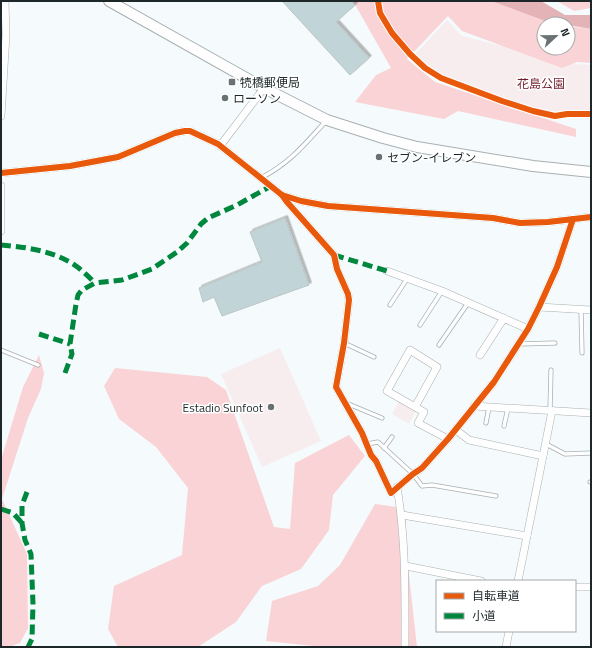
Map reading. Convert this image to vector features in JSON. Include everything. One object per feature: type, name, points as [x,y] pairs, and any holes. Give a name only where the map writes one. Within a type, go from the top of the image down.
[{"type":"street","points":[[1,116],[6,35],[5,1]]},
{"type":"street","points":[[109,1],[264,88],[327,120],[383,138],[418,147],[533,166],[591,172]]},
{"type":"street","points":[[220,146],[264,88]]},
{"type":"street","points":[[1,173],[70,166],[118,157],[175,133],[185,131],[199,135],[220,146],[262,178],[282,195],[334,255],[337,269],[348,294],[349,300],[344,343],[336,387],[362,433],[371,455],[376,461],[391,493],[422,468],[456,430],[494,382],[540,307],[557,267],[573,219]]},
{"type":"street","points":[[1,186],[1,231]]},
{"type":"street","points":[[282,195],[301,201],[328,206],[493,218],[520,223],[591,217]]},
{"type":"street","points":[[387,271],[442,291],[528,328]]},
{"type":"street","points":[[540,307],[591,310]]},
{"type":"street","points":[[480,354],[504,318]]},
{"type":"street","points":[[415,406],[437,367],[410,350],[387,391],[424,412],[418,423],[448,439]]},
{"type":"street","points":[[474,406],[591,413]]},
{"type":"street","points":[[518,580],[546,444],[551,411]]},
{"type":"street","points":[[456,430],[468,440],[543,456]]},
{"type":"street","points":[[398,487],[406,566],[405,647]]},
{"type":"street","points":[[402,516],[527,536]]},
{"type":"street","points":[[406,566],[476,580]]},
{"type":"street","points":[[576,587],[591,587]]},
{"type":"street","points":[[506,647],[509,632]]},
{"type":"lane","points":[[262,178],[282,166],[296,154],[327,120]]},
{"type":"lane","points":[[390,305],[407,279]]},
{"type":"lane","points":[[420,325],[442,291]]},
{"type":"lane","points":[[439,345],[468,303]]},
{"type":"lane","points":[[581,309],[582,352]]},
{"type":"lane","points":[[344,343],[374,357]]},
{"type":"lane","points":[[518,344],[555,343]]},
{"type":"lane","points":[[1,350],[38,364]]},
{"type":"lane","points":[[551,370],[551,411]]},
{"type":"lane","points":[[345,403],[382,418]]},
{"type":"lane","points":[[486,423],[489,407]]},
{"type":"lane","points":[[504,426],[508,408]]},
{"type":"lane","points":[[384,448],[392,437]]},
{"type":"lane","points":[[367,444],[378,442],[413,474],[422,486],[432,485],[496,496]]},
{"type":"lane","points":[[546,444],[564,454],[591,453]]},
{"type":"green space","name":"花島公園","points":[[447,20],[462,36],[536,54],[536,56],[543,56],[576,64],[591,65],[591,112],[556,113],[531,108],[512,102],[444,77],[430,69],[414,55]]},
{"type":"green space","name":"Estadio Sunfoot","points":[[280,348],[321,441],[262,467],[221,374]]},
{"type":"green space","points":[[399,401],[416,411],[409,424],[392,414]]},
{"type":"shaded area","points":[[353,1],[491,1],[536,18],[536,56],[576,56],[576,27],[591,29],[591,63],[577,62],[562,68],[462,31],[448,16],[407,59],[435,82],[576,129],[576,137],[458,111],[444,119],[355,102],[376,75],[391,68]]},
{"type":"shaded area","points":[[491,1],[541,1],[565,15],[591,15],[591,29],[576,26],[576,16],[536,16],[536,18]]},
{"type":"shaded area","points":[[557,1],[591,1],[591,8],[574,11]]},
{"type":"shaded area","points":[[39,355],[44,373],[41,389],[28,418],[2,499],[27,554],[28,628],[20,643],[9,647],[1,647],[1,460],[23,387]]},
{"type":"shaded area","points":[[115,368],[207,377],[226,390],[274,527],[290,529],[295,463],[349,435],[365,456],[333,495],[329,530],[301,569],[262,586],[236,622],[198,647],[118,647],[108,629],[114,586],[182,555],[188,488],[156,447],[119,419],[104,386]]},
{"type":"shaded area","points":[[375,504],[404,508],[406,520],[406,548],[417,647],[323,647],[266,641],[272,601],[318,586],[340,565]]},
{"type":"building","points":[[282,1],[351,1],[355,5],[336,22],[369,58],[350,75]]},
{"type":"building","points":[[285,218],[309,285],[222,316],[214,297],[203,302],[199,288],[262,262],[250,232]]},
{"type":"marked path","points":[[65,373],[72,354],[70,344],[76,304],[78,295],[82,290],[95,283],[122,280],[152,269],[177,252],[187,243],[201,224],[208,218],[237,205],[271,186]]},
{"type":"marked path","points":[[1,245],[50,253],[76,266],[95,283]]},
{"type":"marked path","points":[[334,255],[387,271]]},
{"type":"marked path","points":[[39,334],[70,344]]},
{"type":"marked path","points":[[27,492],[22,505],[22,523],[25,540],[31,554],[33,604],[32,639],[28,647]]},
{"type":"marked path","points":[[1,509],[13,513],[22,523]]},
{"type":"cycle path","points":[[378,1],[380,13],[392,33],[410,54],[425,68],[441,78],[533,111],[555,116],[567,114],[591,114]]},
{"type":"cycle path","points":[[1,173],[70,166],[118,157],[175,133],[190,131],[218,144],[282,195],[301,201],[328,206],[493,218],[520,223],[548,222],[591,217]]},
{"type":"cycle path","points":[[282,195],[334,255],[337,269],[348,294],[349,300],[344,343],[336,387],[362,433],[371,455],[376,461],[391,493],[422,468],[448,439],[494,382],[528,329],[539,307],[557,267],[573,219]]},
{"type":"place","name":"㸿橋郵便局","points":[[232,82]]},
{"type":"place","name":"ローソン","points":[[225,98]]},
{"type":"place","name":"セブン-イレブン","points":[[379,157]]},
{"type":"place","name":"Estadio Sunfoot","points":[[271,407]]}]
